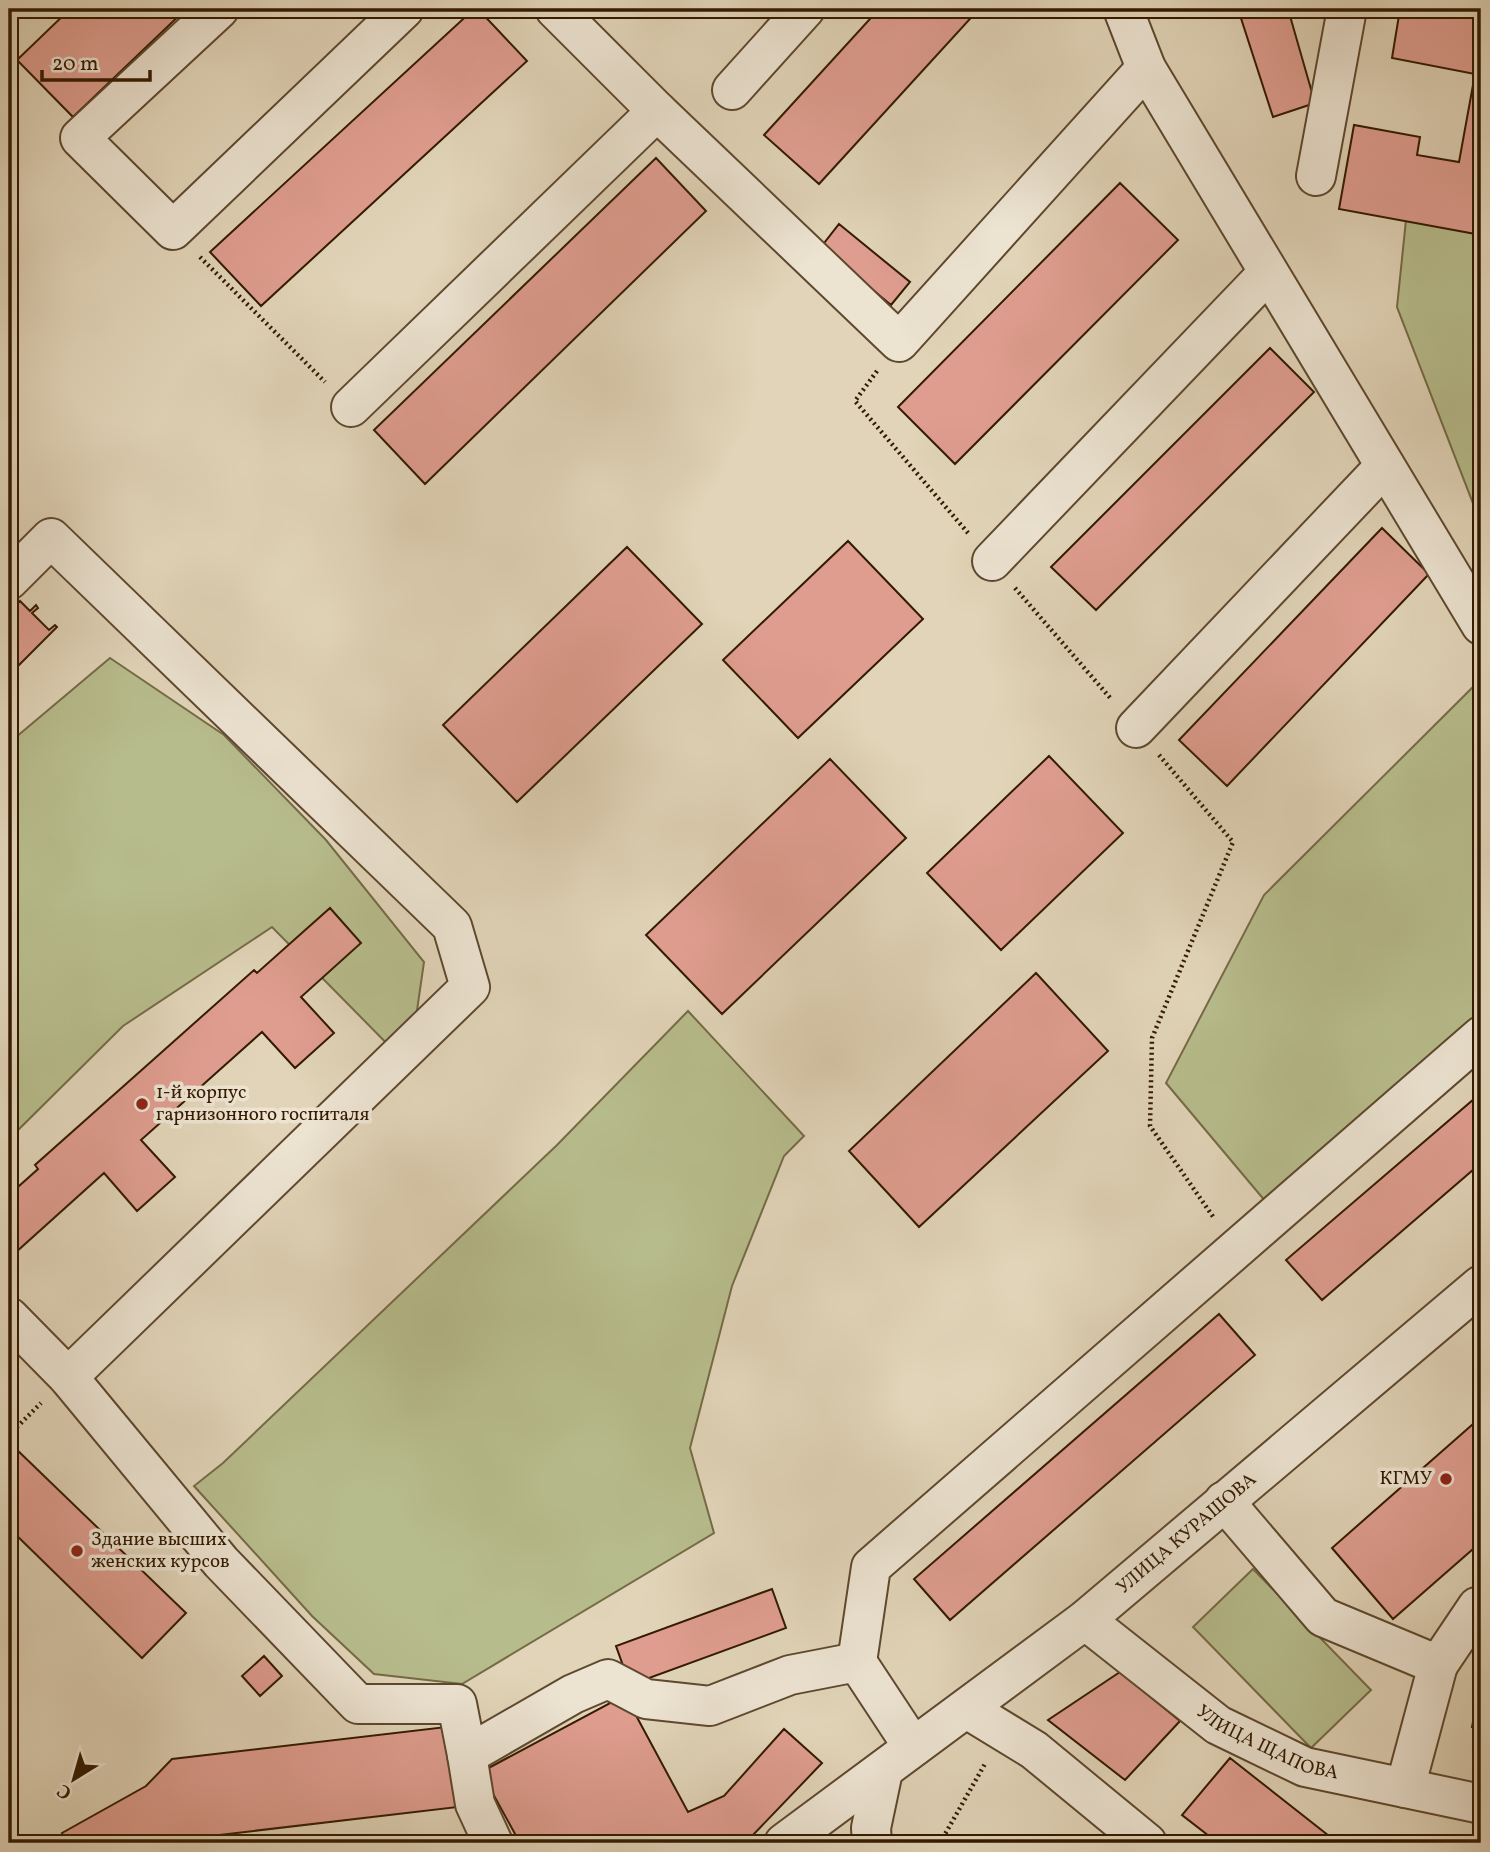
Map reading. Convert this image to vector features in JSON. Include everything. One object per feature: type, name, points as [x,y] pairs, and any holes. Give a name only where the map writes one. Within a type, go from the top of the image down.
[{"type":"street","points":[[219,9],[80,138],[173,230],[404,9]]},
{"type":"street","points":[[555,9],[657,111],[899,342],[1146,68]]},
{"type":"street","points":[[732,90],[805,9]]},
{"type":"street","points":[[1122,9],[1146,68],[1481,625]]},
{"type":"street","points":[[1316,176],[1347,9]]},
{"type":"street","points":[[351,407],[657,111]]},
{"type":"street","points":[[992,561],[1268,273]]},
{"type":"street","points":[[1136,728],[1385,466]]},
{"type":"street","points":[[9,580],[51,538],[452,926],[470,987],[68,1377]]},
{"type":"street","points":[[913,1747],[857,1662],[871,1567],[1481,1036]]},
{"type":"street","name":"УЛИЦА КУРАШОВА","points":[[784,1843],[1085,1620],[1481,1285]]},
{"type":"street","points":[[9,1317],[68,1377],[221,1562],[358,1704],[457,1703],[475,1804],[493,1843]]},
{"type":"street","points":[[1224,1501],[1323,1617],[1438,1665]]},
{"type":"street","points":[[1405,1788],[1438,1665],[1477,1607],[1481,1607]]},
{"type":"street","name":"УЛИЦА ЩАПОВА","points":[[1085,1620],[1218,1725],[1305,1767],[1481,1804]]},
{"type":"street","points":[[467,1755],[573,1694],[608,1679],[646,1699],[710,1706],[790,1675],[857,1662]]},
{"type":"street","points":[[967,1709],[1034,1750],[1147,1843]]},
{"type":"street","points":[[872,1843],[871,1828],[883,1771]]},
{"type":"path","points":[[173,230],[351,407]]},
{"type":"path","points":[[899,342],[855,401],[1233,842],[1152,1038],[1150,1126],[1236,1250]]},
{"type":"path","points":[[9,1838],[12,1843]]},
{"type":"green space","points":[[1406,220],[1481,234],[1481,524],[1397,307]]},
{"type":"green space","points":[[110,658],[224,735],[326,840],[424,962],[409,1066],[272,927],[123,1026],[9,1139],[9,743]]},
{"type":"green space","points":[[1481,679],[1481,1025],[1271,1208],[1166,1083],[1264,895]]},
{"type":"green space","points":[[688,1011],[804,1136],[784,1156],[732,1286],[690,1448],[714,1533],[462,1684],[374,1674],[312,1616],[194,1486],[223,1463],[557,1145]]},
{"type":"green space","points":[[1253,1569],[1371,1690],[1311,1748],[1193,1627]]},
{"type":"building","points":[[70,9],[186,9],[73,117],[17,60]]},
{"type":"building","points":[[474,9],[478,9],[527,61],[261,306],[210,252]]},
{"type":"building","points":[[879,9],[979,9],[819,184],[764,135]]},
{"type":"building","points":[[1238,9],[1288,9],[1315,103],[1273,117]]},
{"type":"building","points":[[1400,9],[1461,9],[1481,12],[1481,235],[1339,209],[1354,125],[1420,137],[1417,155],[1459,162],[1475,74],[1392,58]]},
{"type":"building","points":[[656,158],[706,211],[425,484],[374,430]]},
{"type":"building","points":[[1120,183],[1178,240],[955,464],[898,407]]},
{"type":"building","points":[[839,224],[910,282],[891,305],[821,247]]},
{"type":"building","points":[[1270,348],[1314,392],[1096,610],[1051,567]]},
{"type":"building","points":[[1382,528],[1429,574],[1227,786],[1179,740]]},
{"type":"building","points":[[848,541],[923,619],[798,738],[723,660]]},
{"type":"building","points":[[627,547],[702,624],[517,802],[443,725]]},
{"type":"building","points":[[20,601],[30,611],[36,605],[38,608],[32,613],[49,630],[55,625],[57,627],[9,675],[9,612]]},
{"type":"building","points":[[1049,756],[1123,833],[1001,950],[927,873]]},
{"type":"building","points":[[830,759],[906,838],[722,1014],[646,935]]},
{"type":"building","name":"1-й корпус гарнизонного госпиталя","points":[[330,908],[361,943],[301,997],[334,1033],[295,1068],[262,1032],[141,1140],[175,1177],[137,1211],[104,1173],[15,1253],[9,1247],[9,1195],[38,1169],[35,1165],[254,970],[257,973]]},
{"type":"building","points":[[1036,973],[1108,1051],[919,1227],[849,1151]]},
{"type":"building","points":[[1481,1093],[1481,1163],[1322,1300],[1286,1260]]},
{"type":"building","points":[[1219,1314],[1255,1355],[950,1620],[914,1579]]},
{"type":"building","name":"КГМУ","points":[[1481,1417],[1481,1542],[1393,1619],[1332,1548]]},
{"type":"building","name":"Здание высших женских курсов","points":[[13,1446],[186,1613],[142,1658],[9,1528],[9,1451]]},
{"type":"building","points":[[772,1589],[786,1628],[630,1685],[616,1646]]},
{"type":"building","points":[[264,1656],[282,1676],[260,1696],[242,1676]]},
{"type":"building","points":[[1120,1672],[1180,1721],[1125,1780],[1048,1720]]},
{"type":"building","points":[[1481,1683],[1481,1729],[1472,1727]]},
{"type":"building","points":[[625,1695],[688,1812],[724,1796],[784,1729],[822,1763],[753,1835],[738,1843],[520,1843],[481,1772]]},
{"type":"building","points":[[446,1727],[458,1807],[176,1840],[178,1843],[69,1843],[62,1833],[146,1786],[172,1759]]},
{"type":"building","points":[[1230,1758],[1338,1843],[1218,1843],[1182,1815]]},
{"type":"place","name":"1-й корпус гарнизонного госпиталя","points":[[142,1104]]},
{"type":"place","name":"КГМУ","points":[[1446,1479]]},
{"type":"place","name":"Здание высших женских курсов","points":[[77,1551]]}]
